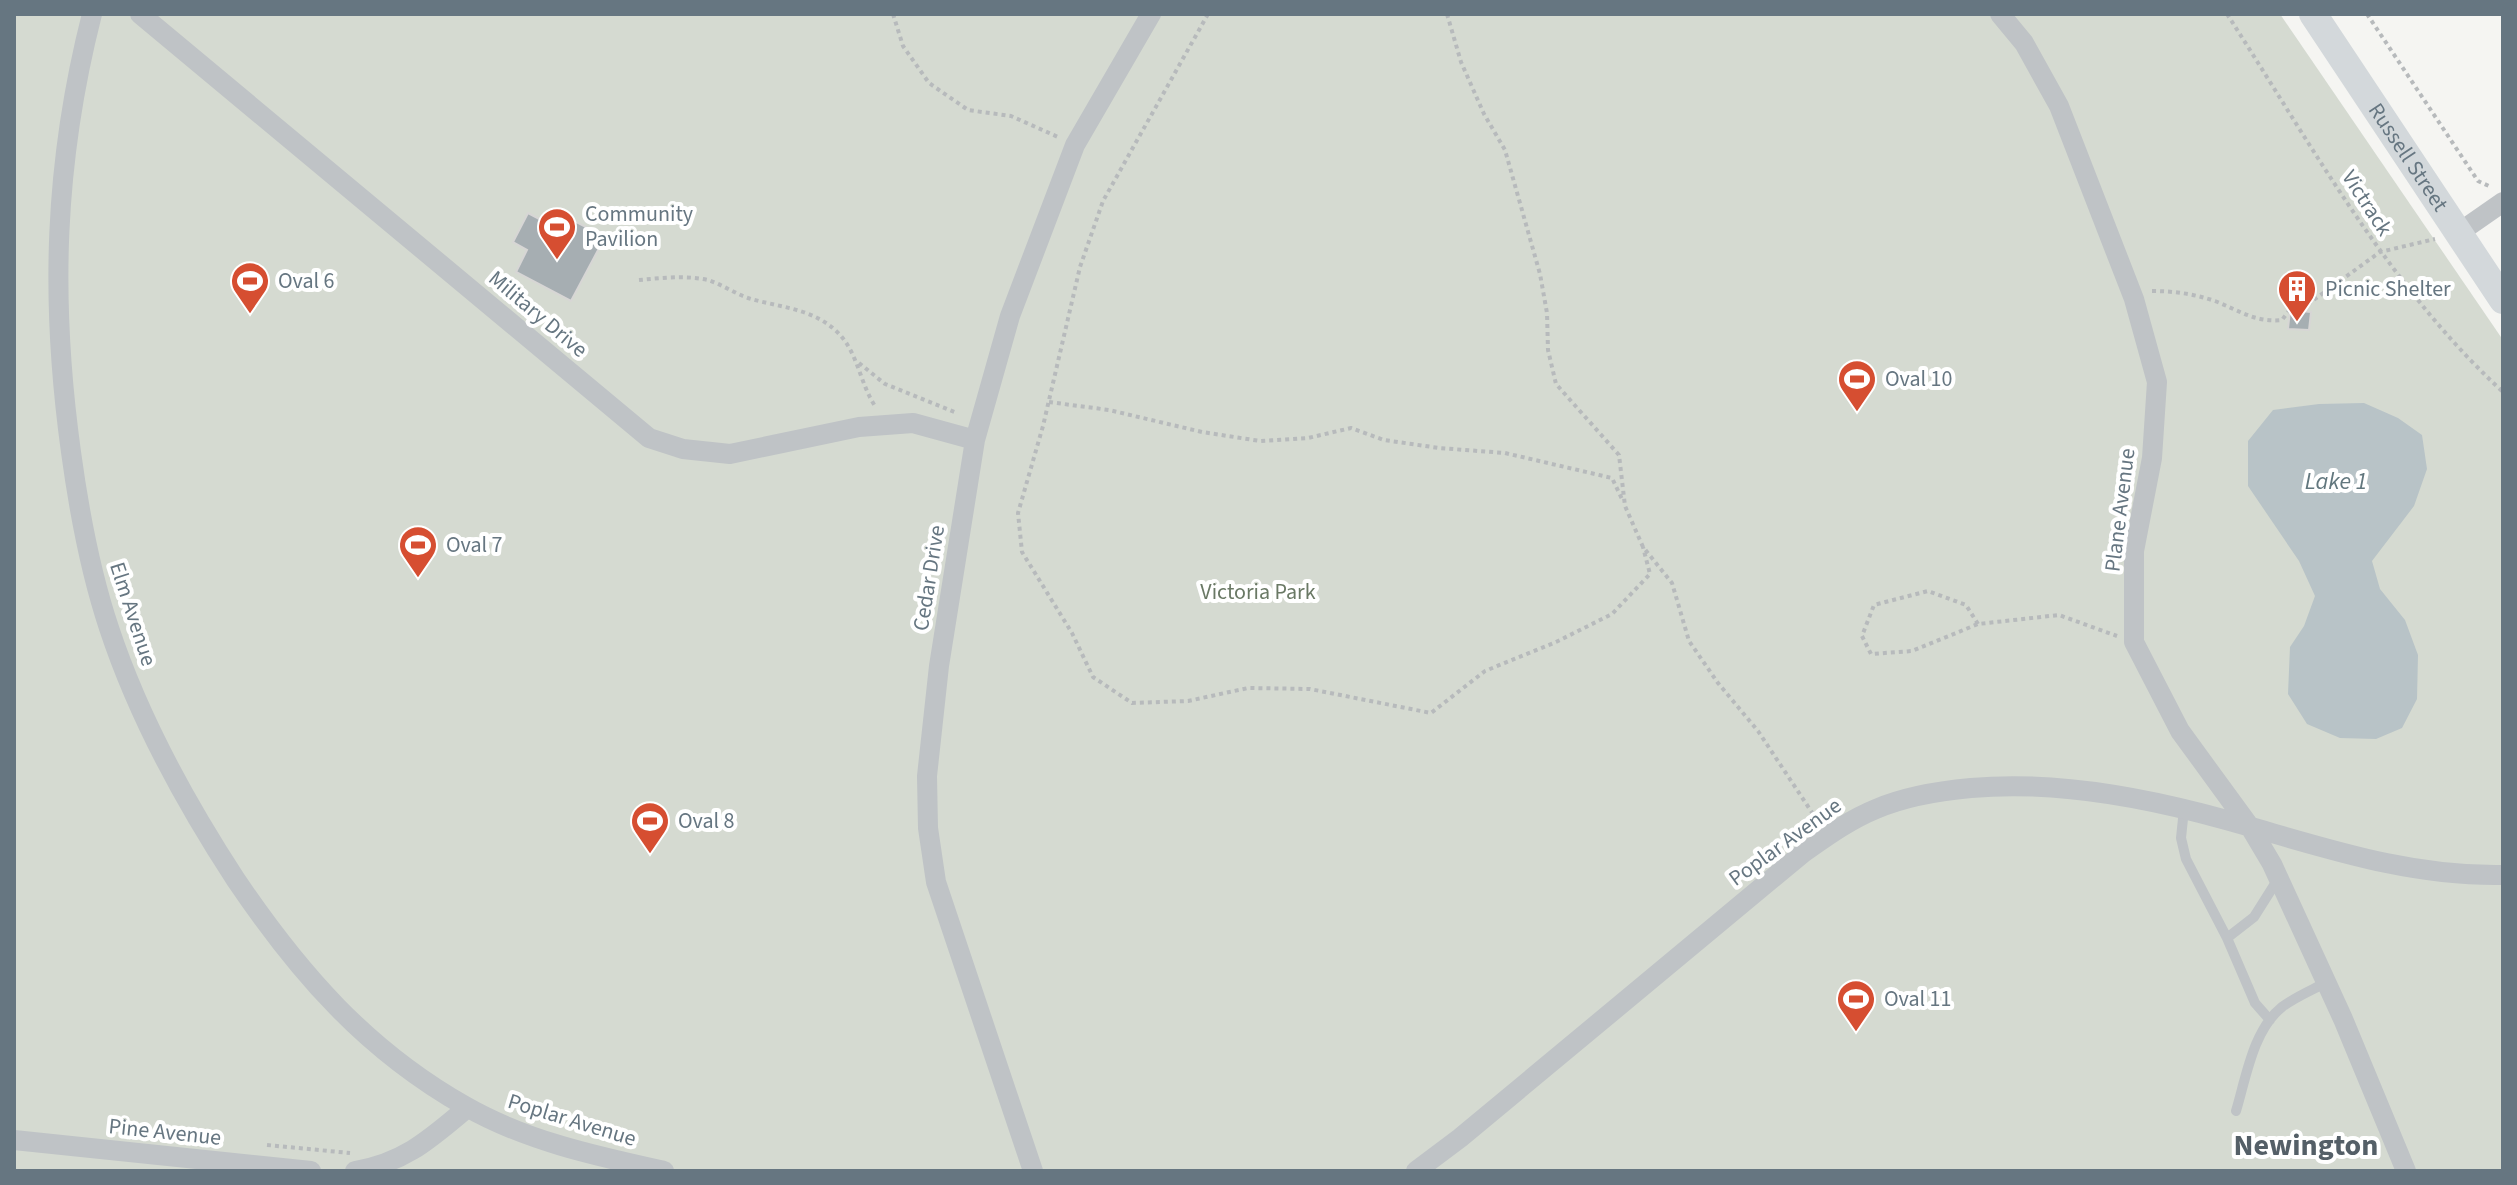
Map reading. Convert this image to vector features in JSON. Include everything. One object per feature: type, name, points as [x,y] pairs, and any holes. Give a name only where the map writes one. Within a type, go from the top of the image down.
[{"type":"main road","name":"Russell Street","points":[[2313,14],[2503,300]]},
{"type":"street","name":"Elm Avenue","points":[[92,14],[76,84],[64,163],[57,315],[74,477],[109,628],[142,710],[184,794],[222,858],[284,948],[327,999],[372,1042],[429,1085],[467,1108]]},
{"type":"street","name":"Military Drive","points":[[140,14],[649,438],[683,449],[730,454],[887,423],[978,430]]},
{"type":"street","name":"Cedar Drive","points":[[1033,1171],[936,882],[928,828],[927,776],[939,666],[978,430],[1010,316],[1075,145],[1151,14]]},
{"type":"street","name":"Plane Avenue","points":[[2000,14],[2024,43],[2059,106],[2134,299],[2157,382],[2152,458],[2134,551],[2134,642],[2180,731],[2250,827],[2279,877],[2327,982],[2406,1171]]},
{"type":"street","points":[[2457,234],[2501,203]]},
{"type":"street","name":"Poplar Avenue","points":[[1416,1171],[1827,836],[1886,805],[1922,795],[1976,788],[2050,787],[2134,798],[2385,865],[2503,875]]},
{"type":"street","points":[[355,1171],[404,1157],[467,1108]]},
{"type":"street","name":"Poplar Avenue","points":[[467,1108],[547,1142],[664,1171]]},
{"type":"street","name":"Pine Avenue","points":[[14,1140],[311,1171]]},
{"type":"lane","points":[[2184,809],[2181,838],[2186,859],[2227,938],[2255,1003],[2270,1020]]},
{"type":"lane","points":[[2227,938],[2261,908],[2279,877]]},
{"type":"lane","points":[[2236,1111],[2258,1044],[2270,1020],[2287,1004],[2327,982]]},
{"type":"path","points":[[893,14],[903,46],[929,83],[968,110],[1011,116],[1075,145]]},
{"type":"path","points":[[1049,402],[1109,410],[1202,432],[1260,441],[1308,438],[1351,428],[1384,440],[1505,453],[1612,478],[1643,547],[1650,574],[1612,614],[1556,642],[1485,671],[1431,713],[1310,689],[1248,688],[1188,701],[1132,703],[1093,677],[1072,633],[1022,552],[1018,513],[1049,402],[1080,267],[1103,201],[1208,14]]},
{"type":"path","points":[[1447,14],[1461,62],[1484,114],[1505,150],[1540,274],[1547,313],[1548,350],[1556,384],[1619,455],[1625,506]]},
{"type":"path","name":"Victrack","points":[[2227,14],[2380,252],[2470,361],[2503,392]]},
{"type":"path","points":[[2367,14],[2478,181],[2490,187],[2501,203]]},
{"type":"path","points":[[2134,299],[2153,291],[2185,293],[2220,303],[2245,315],[2282,320],[2294,304],[2308,304],[2380,252],[2457,234]]},
{"type":"path","points":[[639,280],[676,277],[708,280],[746,297],[812,315],[836,330],[857,362],[865,392],[887,423]]},
{"type":"path","points":[[857,362],[885,384],[978,430]]},
{"type":"path","points":[[1643,547],[1672,583],[1689,641],[1718,683],[1758,731],[1827,836]]},
{"type":"path","points":[[1978,624],[1966,605],[1928,591],[1874,605],[1862,636],[1871,654],[1912,651],[1978,624],[2059,615],[2134,642]]},
{"type":"green space","name":"Victoria Park","points":[[14,14],[2280,14],[2503,340],[2503,1171],[14,1171]]},
{"type":"water","name":"Lake 1","points":[[2364,403],[2398,418],[2422,435],[2427,469],[2414,506],[2372,561],[2380,589],[2405,620],[2418,655],[2417,699],[2402,728],[2376,739],[2340,738],[2307,724],[2288,694],[2290,647],[2304,626],[2315,596],[2299,561],[2248,486],[2248,441],[2273,410],[2319,404]]},
{"type":"building","name":"Community Pavilion","points":[[528,213],[558,229],[565,216],[605,237],[571,301],[516,272],[527,250],[513,242]]},
{"type":"building","name":"Picnic Shelter","points":[[2290,310],[2311,312],[2309,330],[2288,329]]},
{"type":"place","name":"Community Pavilion","points":[[557,261]]},
{"type":"place","name":"Oval 6","points":[[250,315]]},
{"type":"place","name":"Picnic Shelter","points":[[2297,323]]},
{"type":"place","name":"Oval 10","points":[[1857,413]]},
{"type":"place","name":"Oval 7","points":[[418,579]]},
{"type":"place","name":"Oval 8","points":[[650,855]]},
{"type":"place","name":"Oval 11","points":[[1856,1033]]},
{"type":"district","name":"Newington","points":[[2306,1145]]}]
